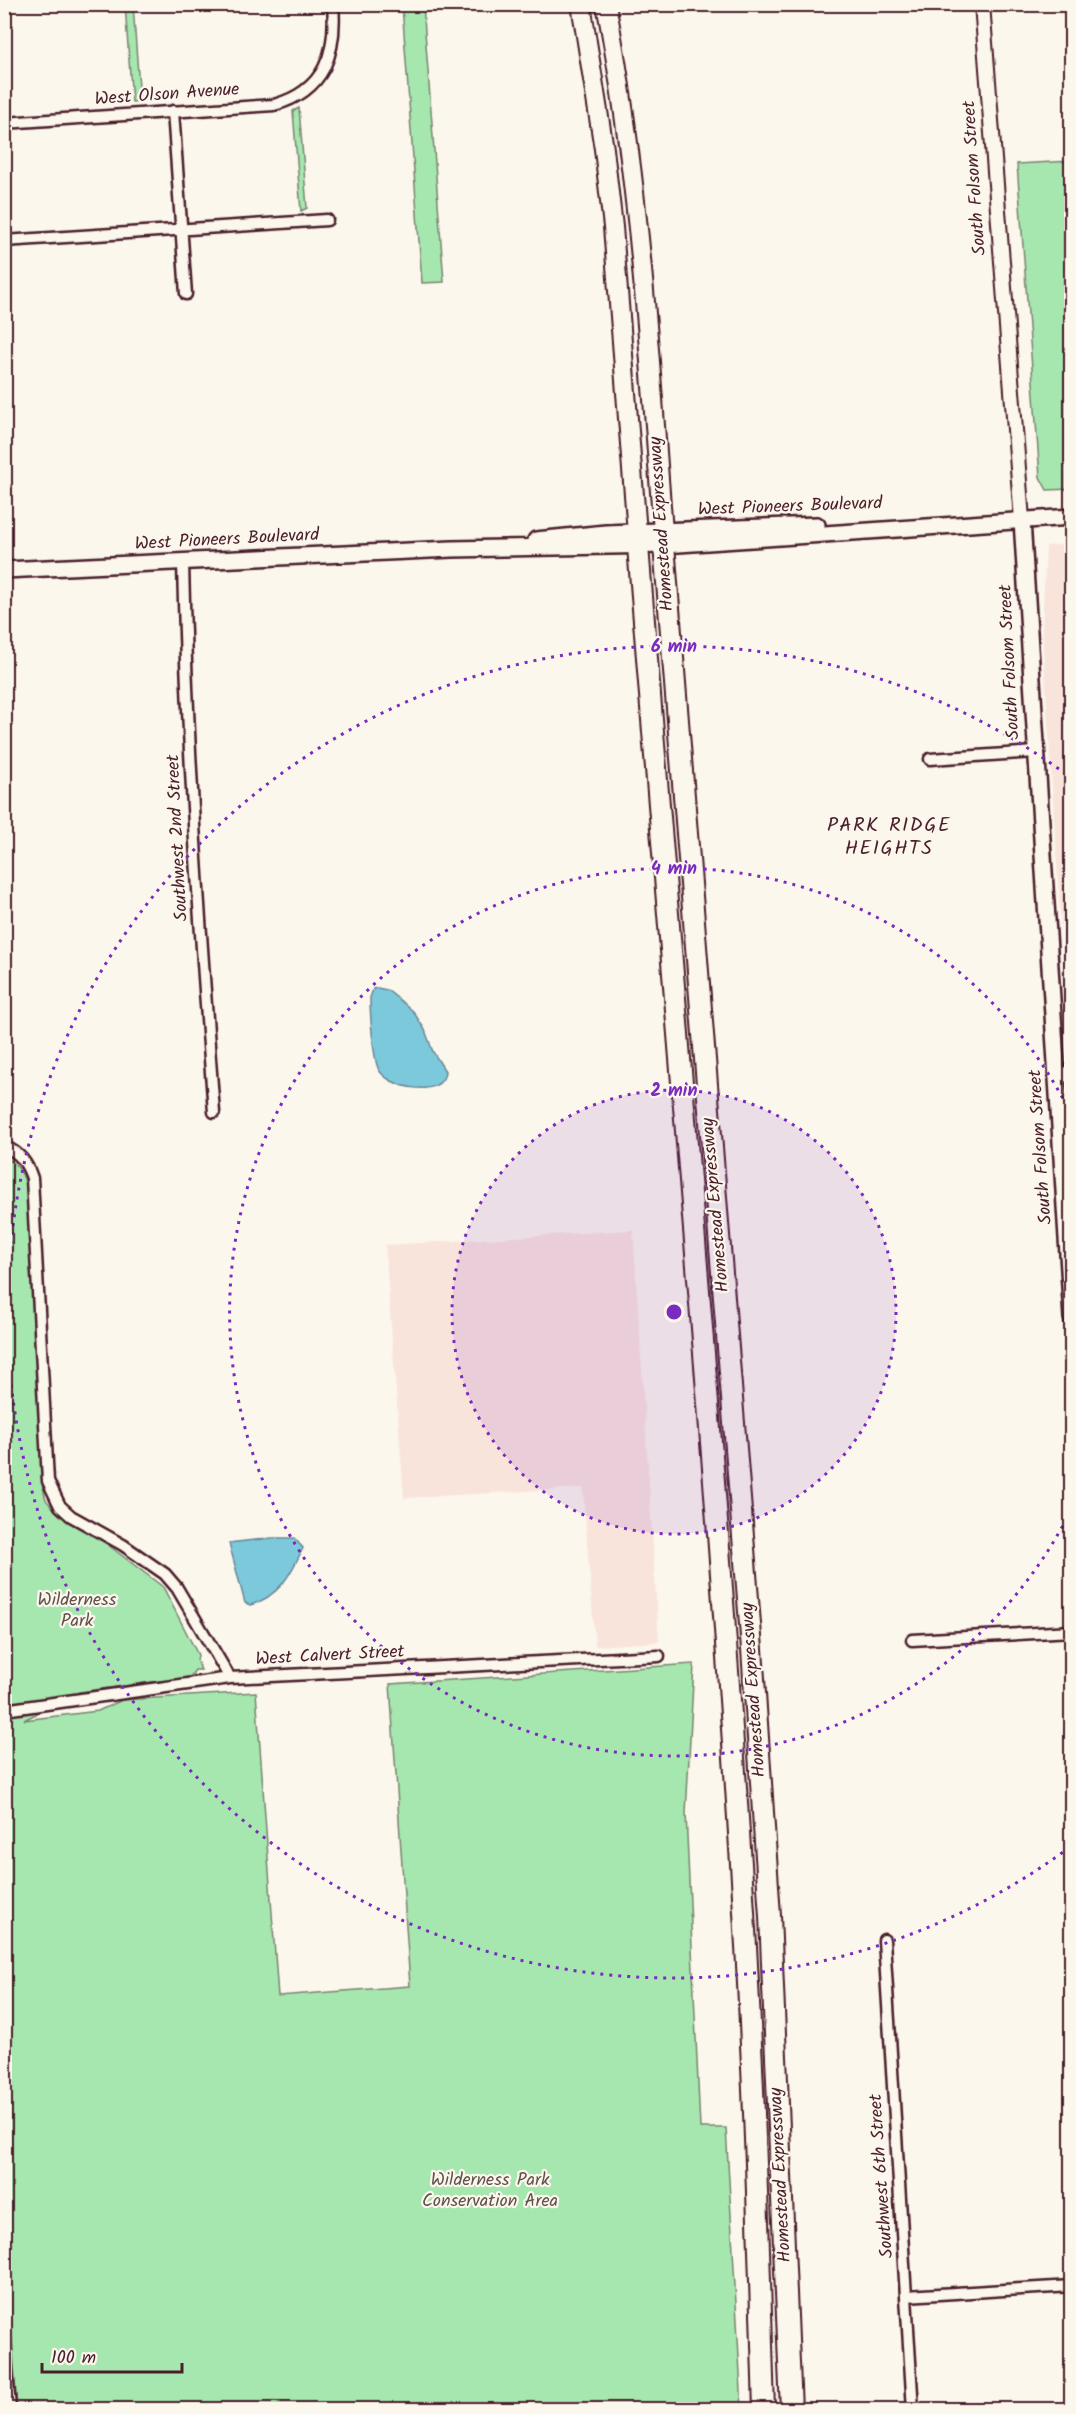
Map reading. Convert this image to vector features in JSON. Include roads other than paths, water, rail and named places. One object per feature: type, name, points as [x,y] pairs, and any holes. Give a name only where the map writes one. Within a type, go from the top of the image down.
[{"type":"highway","name":"Homestead Expressway","points":[[580,4],[602,138],[613,227],[725,1640],[743,1904],[758,2205],[764,2409]]},
{"type":"highway","name":"Homestead Expressway","points":[[606,4],[623,100],[639,238],[754,1683],[770,1916],[791,2409]]},
{"type":"main road","name":"West Pioneers Boulevard","points":[[4,570],[1071,517]]},
{"type":"main road","name":"South Folsom Street","points":[[1022,520],[1035,752],[1064,1075],[1071,1318]]},
{"type":"street","name":"West Olson Avenue","points":[[4,123],[274,105],[292,100],[308,90],[321,74],[329,56],[334,36],[333,4]]},
{"type":"street","name":"South Folsom Street","points":[[982,4],[1022,520]]},
{"type":"street","points":[[173,111],[186,294]]},
{"type":"street","points":[[4,241],[327,220]]},
{"type":"street","name":"Southwest 2nd Street","points":[[183,562],[186,681],[202,959],[214,1112]]},
{"type":"street","points":[[930,759],[1035,752]]},
{"type":"street","points":[[4,1146],[24,1160],[32,1178],[48,1481],[52,1493],[60,1506],[71,1516],[123,1545],[165,1574],[177,1588],[230,1678]]},
{"type":"street","points":[[912,1640],[1071,1630]]},
{"type":"street","name":"West Calvert Street","points":[[4,1710],[230,1678],[659,1656]]},
{"type":"street","name":"Southwest 6th Street","points":[[884,1940],[913,2409]]},
{"type":"street","points":[[906,2296],[1071,2286]]},
{"type":"street","points":[[4,2332],[10,2409]]},
{"type":"water","points":[[373,989],[387,990],[413,1011],[425,1030],[433,1052],[445,1071],[442,1080],[435,1086],[414,1088],[402,1085],[383,1075],[378,1068],[373,1044],[370,998]]},
{"type":"water","points":[[294,1538],[303,1548],[283,1583],[269,1596],[250,1605],[245,1603],[229,1543]]},
{"type":"district","name":"PARK RIDGE HEIGHTS","points":[[889,838]]},
{"type":"park label","name":"Wilderness Park","points":[[77,1610]]},
{"type":"park label","name":"Wilderness Park Conservation Area","points":[[490,2190]]}]
